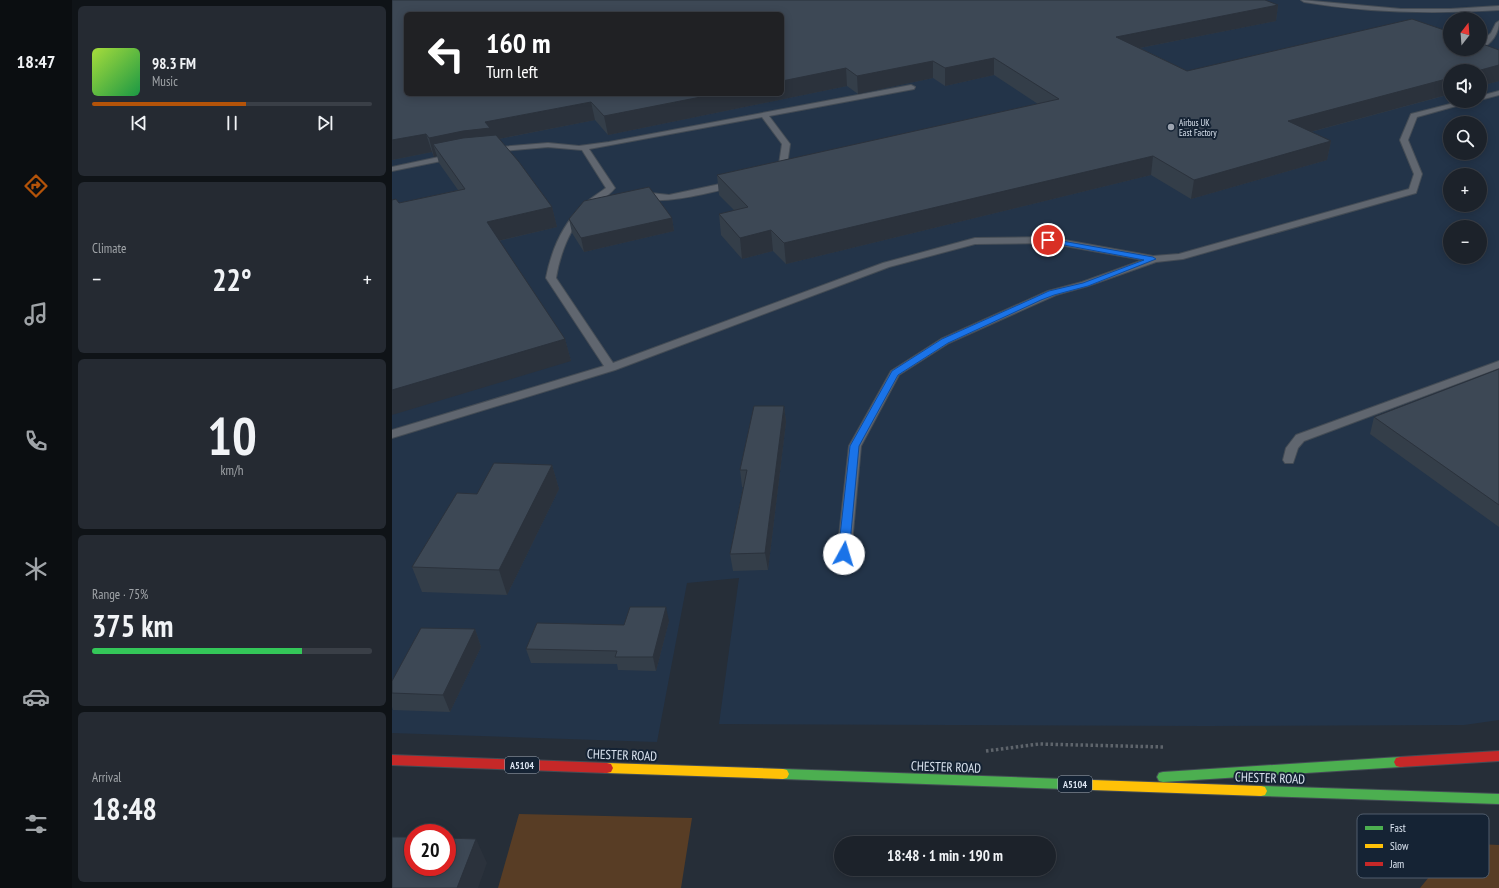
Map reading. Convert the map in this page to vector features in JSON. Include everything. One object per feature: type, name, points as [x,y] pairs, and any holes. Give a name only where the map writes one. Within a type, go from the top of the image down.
[{"type":"main road","points":[[1062,784],[1499,756]]},
{"type":"main road","name":"CHESTER ROAD","points":[[392,760],[1499,799]]},
{"type":"lane","points":[[1304,0],[1359,8],[1410,11],[1499,8]]},
{"type":"lane","points":[[1487,40],[1494,34],[1499,23]]},
{"type":"lane","points":[[482,151],[548,145],[584,147],[609,144],[911,87]]},
{"type":"lane","points":[[1487,96],[1499,93]]},
{"type":"lane","points":[[392,434],[611,368],[886,265],[975,240],[1048,240],[1153,259],[1180,257],[1413,191],[1418,174],[1404,140],[1414,116],[1444,108]]},
{"type":"lane","points":[[764,115],[786,144],[782,172],[776,176],[768,178]]},
{"type":"lane","points":[[584,147],[611,188],[585,209],[573,223],[553,264],[551,278],[611,368]]},
{"type":"lane","points":[[392,169],[460,154]]},
{"type":"lane","points":[[629,196],[649,196],[660,199],[669,198],[746,182]]},
{"type":"lane","points":[[600,198],[614,197]]},
{"type":"lane","points":[[844,554],[855,446],[895,373],[945,341],[1044,296],[1085,284],[1153,259]]},
{"type":"lane","points":[[1290,460],[1290,451],[1300,438],[1499,364]]},
{"type":"path","points":[[985,751],[1039,744],[1166,747]]},
{"type":"shaded area","points":[[392,0],[1499,0],[1499,720],[1464,725],[1206,726],[719,724],[739,578],[687,583],[657,742],[392,733]]},
{"type":"shaded area","points":[[519,814],[692,818],[681,888],[498,888]]},
{"type":"shaded area","points":[[1489,845],[1499,845],[1499,888],[1420,888],[1428,878],[1489,878]]},
{"type":"building","name":"Airbus UK East Factory","points":[[392,0],[1265,0],[1278,5],[1116,37],[1187,71],[1412,19],[1443,30],[1443,56],[1487,56],[1487,46],[1499,50],[1499,65],[1487,68],[1487,64],[1443,64],[1443,80],[1288,121],[1331,141],[1194,180],[1153,156],[784,243],[771,230],[740,238],[719,214],[748,207],[717,175],[1059,99],[994,58],[945,68],[933,61],[857,76],[846,68],[784,81],[784,12],[404,12],[404,96],[706,96],[604,116],[591,102],[485,122],[490,128],[463,131],[429,138],[426,134],[392,140]]},
{"type":"building","points":[[496,135],[519,162],[552,207],[487,222],[565,339],[392,390],[392,200],[396,199],[399,203],[465,189],[433,144],[463,138]]},
{"type":"building","points":[[649,187],[672,218],[581,238],[569,219],[584,201]]},
{"type":"building","points":[[1499,369],[1499,505],[1374,417]]},
{"type":"building","points":[[754,406],[784,406],[765,553],[730,554],[747,470],[740,470]]},
{"type":"building","points":[[494,463],[552,465],[499,570],[412,567],[457,493],[477,494]]},
{"type":"building","points":[[630,607],[666,607],[653,657],[615,657],[617,651],[526,649],[537,623],[624,625]]},
{"type":"building","points":[[421,628],[475,629],[443,695],[392,693],[392,681]]},
{"type":"building","points":[[392,837],[404,837],[404,876],[456,876],[456,838],[476,839],[457,888],[392,888]]},
{"type":"traffic: fast","points":[[1163,777],[1400,762]]},
{"type":"traffic: fast","points":[[783,774],[1064,784]]},
{"type":"traffic: fast","points":[[1261,791],[1499,799]]},
{"type":"traffic: slow","points":[[607,768],[783,774]]},
{"type":"traffic: slow","points":[[1064,784],[1261,791]]},
{"type":"traffic: jam","points":[[1400,762],[1499,756]]},
{"type":"traffic: jam","points":[[392,760],[607,768]]},
{"type":"place","name":"Airbus UK East Factory","points":[[1171,127]]},
{"type":"route","points":[[844,554],[855,446],[895,373],[945,341],[1038,299],[1052,293],[1085,284],[1153,259],[1048,240]]}]
